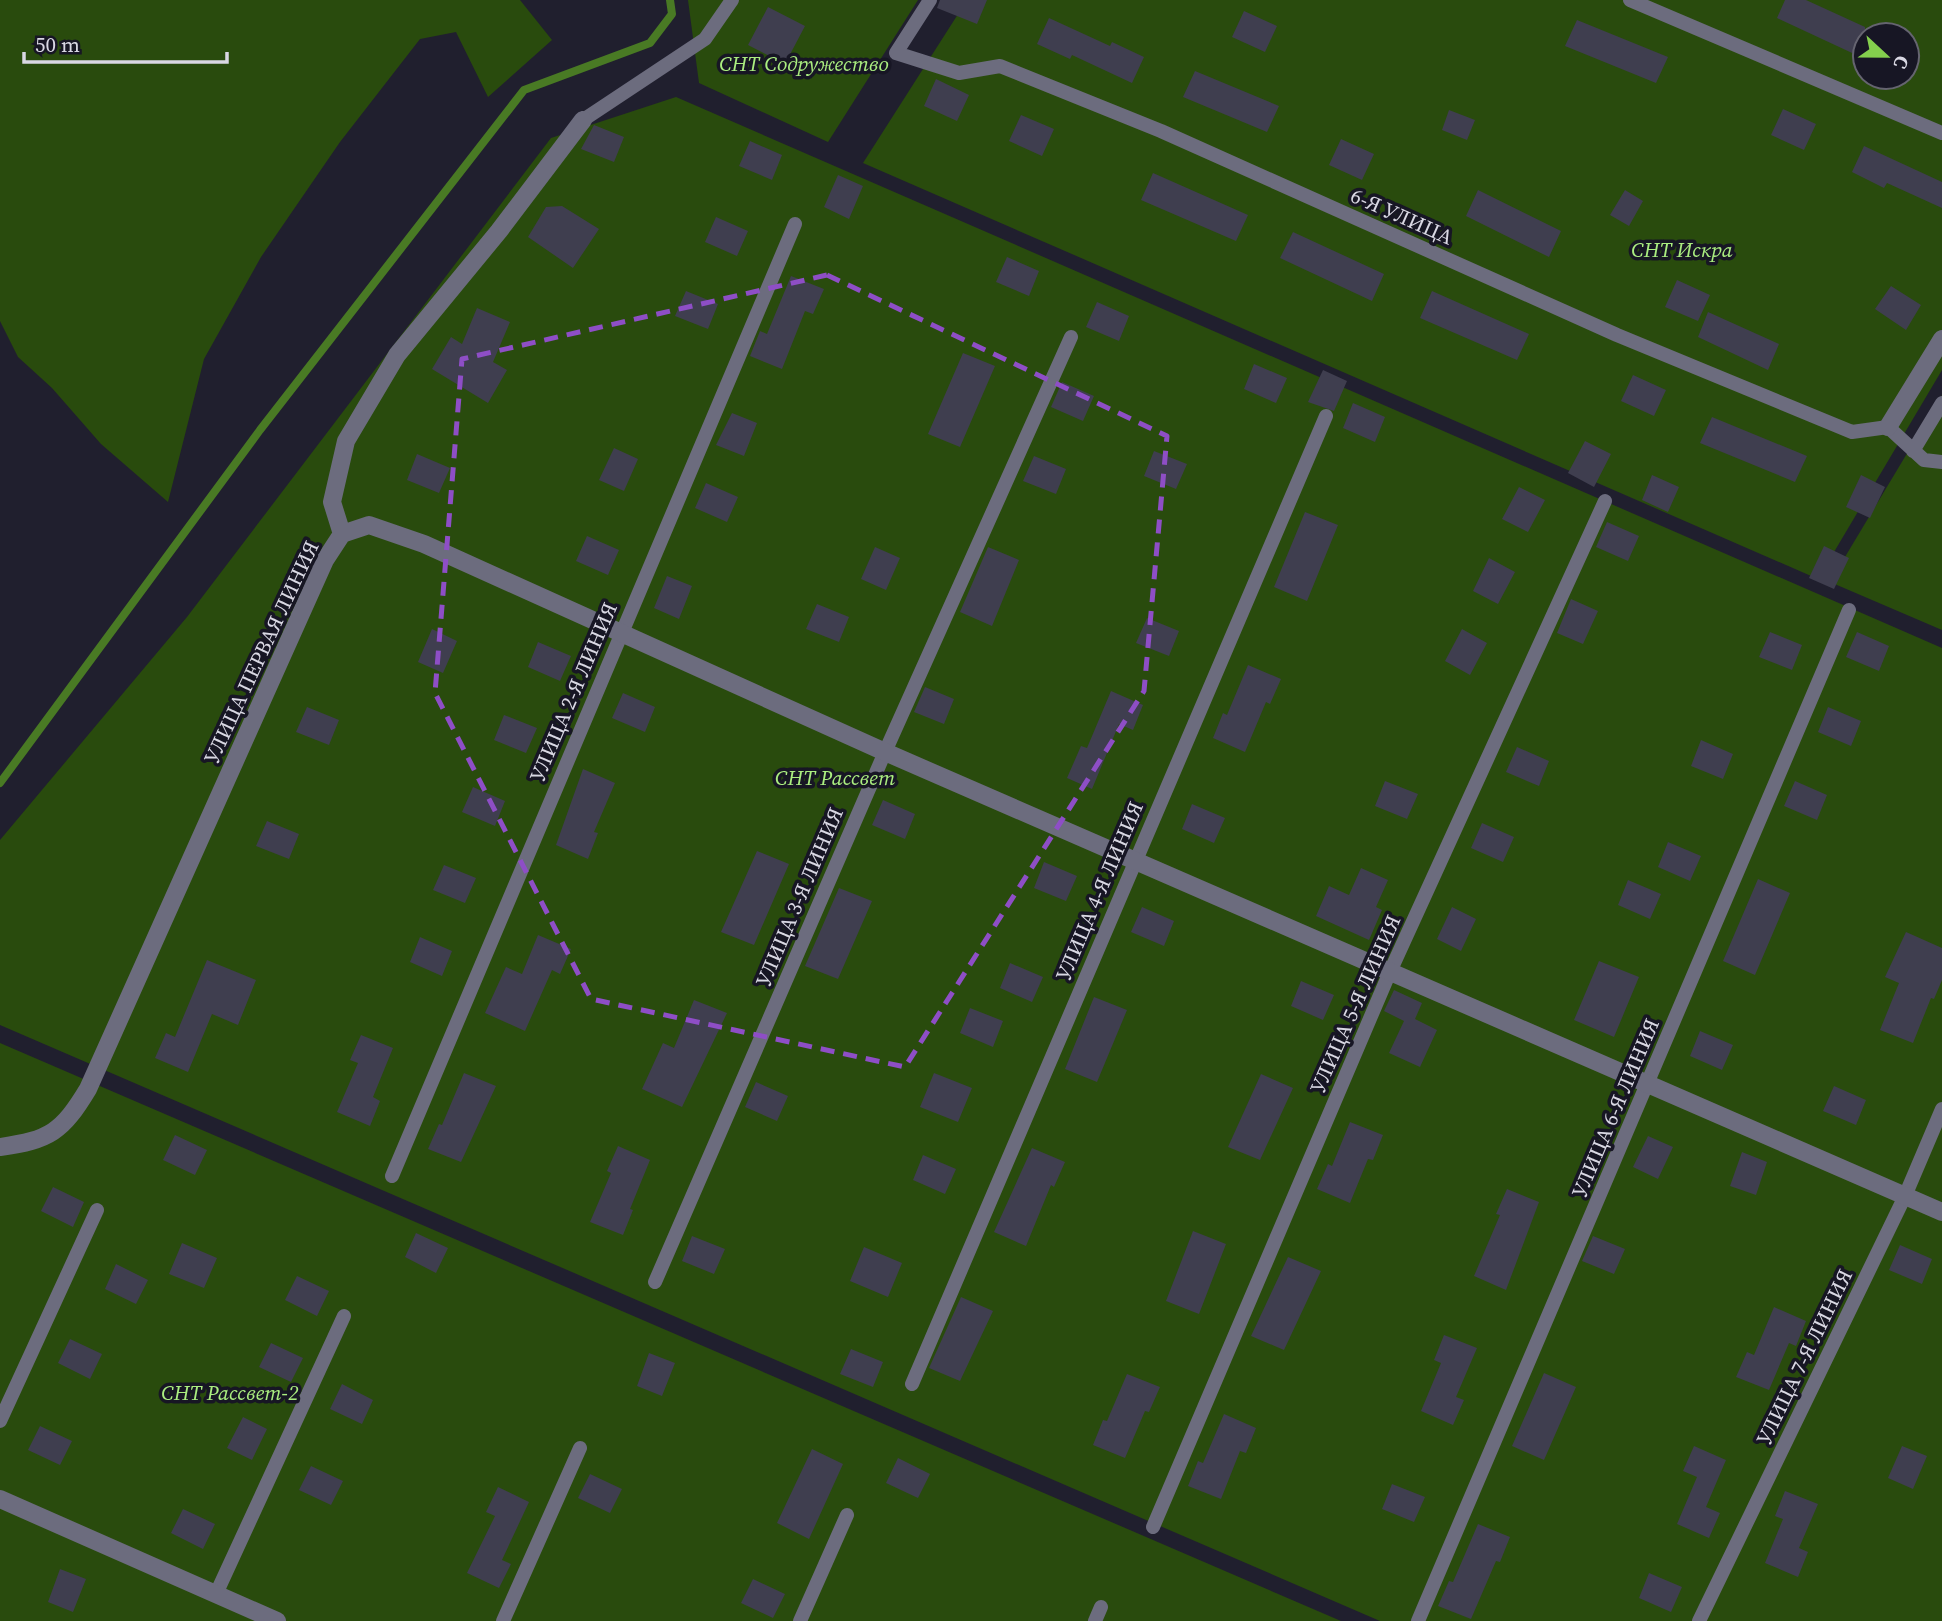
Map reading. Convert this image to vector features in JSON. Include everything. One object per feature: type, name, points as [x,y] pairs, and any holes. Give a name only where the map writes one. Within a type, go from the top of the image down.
[{"type":"street","name":"УЛИЦА ПЕРВАЯ ЛИНИЯ","points":[[0,1147],[40,1141],[69,1119],[88,1089],[325,560],[342,534],[332,502],[346,441],[397,355],[499,231],[583,120]]},
{"type":"street","points":[[1888,427],[1942,339]]},
{"type":"street","points":[[342,534],[369,525],[413,540],[622,631],[885,752],[1136,859],[1389,974],[1649,1083],[1942,1212]]},
{"type":"street","points":[[0,1499],[277,1621]]},
{"type":"lane","points":[[583,120],[705,39],[732,0]]},
{"type":"lane","name":"6-Я УЛИЦА","points":[[930,0],[896,53],[959,73],[1000,66],[1161,131],[1617,335],[1852,432],[1888,427]]},
{"type":"lane","points":[[1630,0],[1942,132]]},
{"type":"lane","name":"УЛИЦА 2-Я ЛИНИЯ","points":[[392,1176],[795,224]]},
{"type":"lane","name":"УЛИЦА 3-Я ЛИНИЯ","points":[[655,1282],[885,752],[1070,337]]},
{"type":"lane","points":[[1913,451],[1942,403]]},
{"type":"lane","name":"УЛИЦА 4-Я ЛИНИЯ","points":[[912,1384],[1326,416]]},
{"type":"lane","points":[[1888,427],[1924,460],[1942,461]]},
{"type":"lane","name":"УЛИЦА 5-Я ЛИНИЯ","points":[[1153,1527],[1389,974],[1605,501]]},
{"type":"lane","name":"УЛИЦА 6-Я ЛИНИЯ","points":[[1418,1621],[1849,610]]},
{"type":"lane","name":"УЛИЦА 7-Я ЛИНИЯ","points":[[1699,1621],[1905,1196],[1942,1109]]},
{"type":"lane","points":[[0,1421],[97,1210]]},
{"type":"lane","points":[[216,1594],[344,1316]]},
{"type":"lane","points":[[503,1621],[580,1448]]},
{"type":"lane","points":[[800,1621],[847,1515]]},
{"type":"lane","points":[[1095,1621],[1101,1606]]},
{"type":"highlighted area","points":[[827,275],[1167,436],[1144,691],[905,1067],[591,999],[435,693],[462,359]]},
{"type":"green space","points":[[0,0],[520,0],[552,40],[488,97],[456,32],[420,39],[340,142],[261,257],[204,359],[168,502],[101,444],[52,388],[18,357],[0,321]]},
{"type":"green space","name":"СНТ Содружество","points":[[688,0],[918,0],[828,142],[699,83]]},
{"type":"green space","name":"СНТ Искра","points":[[967,0],[1942,0],[1942,370],[1818,579],[863,163]]},
{"type":"green space","name":"СНТ Рассвет","points":[[676,97],[1942,648],[1942,1621],[1380,1621],[0,1025],[0,840],[187,617],[551,138]]},
{"type":"green space","points":[[1942,395],[1942,630],[1830,582]]},
{"type":"green space","name":"СНТ Рассвет-2","points":[[0,1043],[1341,1621],[0,1621]]},
{"type":"building","points":[[940,0],[987,0],[977,24],[937,8]]},
{"type":"building","points":[[1785,0],[1806,0],[1852,21],[1851,52],[1777,18]]},
{"type":"building","points":[[768,7],[805,26],[785,64],[748,45]]},
{"type":"building","points":[[1244,11],[1277,26],[1265,52],[1232,37]]},
{"type":"building","points":[[1049,18],[1110,46],[1112,42],[1144,57],[1132,83],[1072,55],[1070,59],[1037,44]]},
{"type":"building","points":[[1577,20],[1668,57],[1656,83],[1565,46]]},
{"type":"building","points":[[1195,71],[1279,106],[1267,132],[1183,97]]},
{"type":"building","points":[[936,79],[969,95],[957,121],[924,106]]},
{"type":"building","points":[[1783,109],[1816,124],[1804,150],[1771,135]]},
{"type":"building","points":[[1449,110],[1475,120],[1467,140],[1442,130]]},
{"type":"building","points":[[1021,115],[1054,129],[1042,156],[1009,141]]},
{"type":"building","points":[[594,125],[624,137],[614,162],[581,149]]},
{"type":"building","points":[[1341,139],[1374,154],[1362,180],[1329,165]]},
{"type":"building","points":[[750,141],[782,155],[772,180],[739,166]]},
{"type":"building","points":[[1864,146],[1942,182],[1942,208],[1887,183],[1884,188],[1852,172]]},
{"type":"building","points":[[1153,173],[1248,215],[1236,241],[1141,200]]},
{"type":"building","points":[[838,175],[863,186],[849,219],[824,207]]},
{"type":"building","points":[[1478,190],[1561,231],[1549,257],[1466,216]]},
{"type":"building","points":[[1625,190],[1643,201],[1629,226],[1610,215]]},
{"type":"building","points":[[562,206],[599,229],[573,268],[528,237],[546,207]]},
{"type":"building","points":[[716,217],[748,231],[737,256],[705,242]]},
{"type":"building","points":[[1293,232],[1384,274],[1372,301],[1280,258]]},
{"type":"building","points":[[1007,257],[1039,271],[1029,296],[996,282]]},
{"type":"building","points":[[791,276],[824,289],[813,314],[805,311],[782,369],[750,356],[760,331],[767,334]]},
{"type":"building","points":[[1677,280],[1710,295],[1698,321],[1665,307]]},
{"type":"building","points":[[1891,286],[1921,305],[1906,330],[1875,309]]},
{"type":"building","points":[[686,291],[718,304],[708,329],[675,316]]},
{"type":"building","points":[[1432,291],[1529,334],[1517,360],[1420,318]]},
{"type":"building","points":[[1097,302],[1129,316],[1119,341],[1086,327]]},
{"type":"building","points":[[477,308],[510,322],[493,362],[507,370],[488,403],[432,369],[451,337],[462,344]]},
{"type":"building","points":[[1708,312],[1779,344],[1768,370],[1698,337]]},
{"type":"building","points":[[963,353],[995,366],[960,447],[928,434]]},
{"type":"building","points":[[1254,364],[1287,378],[1276,403],[1244,389]]},
{"type":"building","points":[[1323,370],[1347,381],[1334,411],[1308,402]]},
{"type":"building","points":[[1633,375],[1666,390],[1654,416],[1621,401]]},
{"type":"building","points":[[1062,382],[1094,396],[1083,421],[1051,407]]},
{"type":"building","points":[[1353,403],[1385,417],[1375,442],[1343,428]]},
{"type":"building","points":[[732,413],[757,423],[744,456],[716,445]]},
{"type":"building","points":[[1712,417],[1807,456],[1795,482],[1700,443]]},
{"type":"building","points":[[1585,441],[1611,454],[1594,487],[1568,473]]},
{"type":"building","points":[[614,448],[638,459],[624,491],[599,480]]},
{"type":"building","points":[[1154,451],[1187,464],[1176,489],[1144,476]]},
{"type":"building","points":[[417,454],[450,468],[439,493],[407,480]]},
{"type":"building","points":[[1034,456],[1066,469],[1056,494],[1023,481]]},
{"type":"building","points":[[1652,475],[1679,487],[1668,512],[1642,500]]},
{"type":"building","points":[[1861,475],[1885,487],[1870,518],[1846,507]]},
{"type":"building","points":[[706,483],[738,497],[727,522],[695,508]]},
{"type":"building","points":[[1519,487],[1545,500],[1528,532],[1502,519]]},
{"type":"building","points":[[1305,512],[1338,525],[1307,601],[1274,587]]},
{"type":"building","points":[[1607,522],[1639,536],[1628,561],[1596,547]]},
{"type":"building","points":[[587,536],[619,550],[608,575],[576,561]]},
{"type":"building","points":[[1824,546],[1849,558],[1834,589],[1809,578]]},
{"type":"building","points":[[875,547],[900,558],[886,590],[861,579]]},
{"type":"building","points":[[988,547],[1019,560],[992,626],[960,612]]},
{"type":"building","points":[[1489,558],[1515,572],[1498,604],[1473,591]]},
{"type":"building","points":[[667,576],[692,586],[679,619],[654,608]]},
{"type":"building","points":[[1571,599],[1598,611],[1583,644],[1557,633]]},
{"type":"building","points":[[817,604],[849,617],[839,642],[806,629]]},
{"type":"building","points":[[1147,618],[1179,631],[1169,656],[1136,643]]},
{"type":"building","points":[[432,629],[457,641],[443,673],[418,662]]},
{"type":"building","points":[[1462,629],[1487,643],[1470,675],[1445,661]]},
{"type":"building","points":[[1770,632],[1802,645],[1792,670],[1759,657]]},
{"type":"building","points":[[1857,632],[1889,646],[1879,671],[1846,657]]},
{"type":"building","points":[[538,642],[571,656],[560,681],[528,667]]},
{"type":"building","points":[[1248,665],[1281,679],[1270,704],[1266,702],[1245,752],[1213,738],[1223,713],[1227,715]]},
{"type":"building","points":[[925,687],[954,699],[944,724],[914,712]]},
{"type":"building","points":[[1111,691],[1143,705],[1133,730],[1119,724],[1092,789],[1067,778],[1081,746],[1087,748]]},
{"type":"building","points":[[623,693],[655,707],[645,732],[612,718]]},
{"type":"building","points":[[307,707],[339,720],[329,745],[296,732]]},
{"type":"building","points":[[1828,707],[1861,721],[1851,746],[1818,732]]},
{"type":"building","points":[[504,715],[537,728],[526,753],[494,740]]},
{"type":"building","points":[[1701,740],[1733,754],[1723,779],[1691,766]]},
{"type":"building","points":[[1517,747],[1549,761],[1539,786],[1506,772]]},
{"type":"building","points":[[583,769],[615,783],[594,832],[598,833],[588,859],[556,845]]},
{"type":"building","points":[[1385,781],[1418,794],[1407,819],[1375,806]]},
{"type":"building","points":[[1795,781],[1827,795],[1817,820],[1784,806]]},
{"type":"building","points":[[473,787],[505,801],[495,826],[462,812]]},
{"type":"building","points":[[883,800],[915,814],[905,839],[872,825]]},
{"type":"building","points":[[1192,804],[1225,818],[1214,843],[1182,829]]},
{"type":"building","points":[[267,821],[299,834],[289,859],[256,846]]},
{"type":"building","points":[[1482,823],[1514,837],[1503,862],[1471,848]]},
{"type":"building","points":[[1668,842],[1701,856],[1690,881],[1658,867]]},
{"type":"building","points":[[757,851],[789,864],[754,945],[721,932]]},
{"type":"building","points":[[1044,862],[1077,876],[1066,901],[1034,888]]},
{"type":"building","points":[[444,865],[476,878],[465,903],[433,890]]},
{"type":"building","points":[[1361,868],[1388,880],[1376,907],[1382,910],[1369,940],[1316,916],[1329,886],[1349,895]]},
{"type":"building","points":[[1758,879],[1790,893],[1755,975],[1723,961]]},
{"type":"building","points":[[1628,880],[1661,894],[1650,919],[1618,905]]},
{"type":"building","points":[[839,888],[872,901],[838,979],[805,966]]},
{"type":"building","points":[[1142,907],[1174,921],[1164,946],[1131,932]]},
{"type":"building","points":[[1452,907],[1476,919],[1461,951],[1437,939]]},
{"type":"building","points":[[1906,932],[1942,948],[1942,980],[1934,999],[1931,998],[1913,1043],[1880,1030],[1899,983],[1885,977]]},
{"type":"building","points":[[538,935],[571,949],[560,974],[552,970],[525,1031],[485,1013],[506,967],[522,974]]},
{"type":"building","points":[[420,937],[452,951],[442,976],[410,962]]},
{"type":"building","points":[[207,960],[256,980],[238,1025],[212,1014],[188,1072],[155,1058],[166,1033],[175,1037]]},
{"type":"building","points":[[1599,961],[1639,977],[1614,1037],[1574,1020]]},
{"type":"building","points":[[1010,963],[1043,977],[1032,1002],[1000,988]]},
{"type":"building","points":[[1301,981],[1334,995],[1323,1020],[1291,1006]]},
{"type":"building","points":[[1394,990],[1422,1003],[1415,1019],[1437,1030],[1420,1067],[1389,1053],[1404,1021],[1384,1011]]},
{"type":"building","points":[[1094,997],[1127,1010],[1097,1082],[1065,1069]]},
{"type":"building","points":[[694,1000],[727,1013],[682,1107],[642,1089],[663,1043],[674,1048]]},
{"type":"building","points":[[970,1008],[1003,1021],[993,1047],[960,1033]]},
{"type":"building","points":[[1700,1031],[1733,1045],[1722,1070],[1690,1056]]},
{"type":"building","points":[[361,1035],[393,1048],[373,1097],[380,1101],[370,1126],[337,1112],[358,1063],[350,1060]]},
{"type":"building","points":[[464,1073],[496,1086],[461,1162],[428,1149],[439,1124],[442,1125]]},
{"type":"building","points":[[934,1073],[972,1088],[958,1122],[920,1107]]},
{"type":"building","points":[[1261,1074],[1293,1088],[1260,1160],[1228,1147]]},
{"type":"building","points":[[756,1082],[788,1096],[777,1121],[745,1107]]},
{"type":"building","points":[[1834,1086],[1866,1100],[1856,1125],[1823,1111]]},
{"type":"building","points":[[1350,1122],[1383,1135],[1373,1160],[1368,1159],[1350,1203],[1317,1189],[1328,1164],[1332,1166]]},
{"type":"building","points":[[175,1135],[207,1150],[195,1175],[163,1160]]},
{"type":"building","points":[[1648,1136],[1673,1147],[1658,1179],[1633,1167]]},
{"type":"building","points":[[618,1146],[650,1160],[630,1209],[633,1210],[623,1235],[590,1222],[611,1173],[607,1171]]},
{"type":"building","points":[[1032,1148],[1065,1162],[1054,1187],[1051,1185],[1026,1246],[994,1232]]},
{"type":"building","points":[[1742,1152],[1767,1162],[1756,1195],[1730,1186]]},
{"type":"building","points":[[923,1155],[956,1169],[945,1194],[913,1180]]},
{"type":"building","points":[[53,1187],[84,1202],[73,1227],[41,1211]]},
{"type":"building","points":[[1507,1189],[1539,1202],[1506,1290],[1474,1276],[1500,1215],[1496,1214]]},
{"type":"building","points":[[1193,1231],[1226,1244],[1199,1314],[1166,1301]]},
{"type":"building","points":[[416,1233],[448,1248],[436,1273],[405,1257]]},
{"type":"building","points":[[692,1236],[725,1249],[714,1274],[682,1261]]},
{"type":"building","points":[[1593,1236],[1625,1249],[1614,1274],[1582,1261]]},
{"type":"building","points":[[182,1243],[217,1258],[204,1288],[169,1274]]},
{"type":"building","points":[[1900,1245],[1932,1259],[1922,1284],[1889,1270]]},
{"type":"building","points":[[864,1247],[902,1263],[888,1297],[850,1281]]},
{"type":"building","points":[[1288,1257],[1321,1271],[1284,1350],[1251,1336]]},
{"type":"building","points":[[116,1264],[148,1280],[136,1304],[105,1289]]},
{"type":"building","points":[[297,1276],[329,1291],[317,1316],[285,1300]]},
{"type":"building","points":[[961,1297],[993,1311],[960,1381],[929,1368]]},
{"type":"building","points":[[1774,1307],[1806,1321],[1796,1346],[1789,1343],[1769,1390],[1736,1377],[1747,1352],[1754,1355]]},
{"type":"building","points":[[1444,1335],[1477,1348],[1456,1397],[1464,1400],[1453,1425],[1421,1411],[1441,1363],[1434,1360]]},
{"type":"building","points":[[70,1339],[102,1354],[90,1379],[58,1363]]},
{"type":"building","points":[[271,1343],[303,1358],[291,1382],[259,1367]]},
{"type":"building","points":[[851,1349],[883,1362],[873,1387],[840,1374]]},
{"type":"building","points":[[649,1353],[675,1363],[662,1396],[637,1386]]},
{"type":"building","points":[[1544,1373],[1576,1387],[1544,1460],[1512,1446]]},
{"type":"building","points":[[1127,1374],[1160,1387],[1149,1412],[1145,1411],[1125,1458],[1093,1445],[1103,1420],[1107,1421]]},
{"type":"building","points":[[342,1384],[373,1400],[362,1424],[330,1409]]},
{"type":"building","points":[[1224,1414],[1256,1428],[1246,1453],[1240,1451],[1221,1499],[1188,1486],[1198,1461],[1203,1463]]},
{"type":"building","points":[[243,1417],[267,1429],[252,1460],[227,1448]]},
{"type":"building","points":[[40,1426],[72,1441],[60,1465],[28,1450]]},
{"type":"building","points":[[1694,1446],[1726,1460],[1706,1507],[1720,1513],[1709,1538],[1677,1524],[1697,1477],[1683,1471]]},
{"type":"building","points":[[1902,1446],[1927,1456],[1913,1489],[1888,1478]]},
{"type":"building","points":[[812,1449],[843,1464],[809,1539],[777,1523]]},
{"type":"building","points":[[898,1458],[930,1474],[918,1498],[886,1483]]},
{"type":"building","points":[[311,1466],[343,1481],[331,1505],[299,1490]]},
{"type":"building","points":[[590,1474],[622,1489],[610,1513],[578,1498]]},
{"type":"building","points":[[1392,1484],[1425,1497],[1414,1522],[1382,1509]]},
{"type":"building","points":[[498,1487],[529,1502],[502,1560],[511,1564],[499,1588],[467,1573],[495,1516],[486,1512]]},
{"type":"building","points":[[1785,1491],[1818,1504],[1799,1548],[1808,1552],[1798,1577],[1765,1563],[1783,1519],[1775,1516]]},
{"type":"building","points":[[183,1509],[215,1524],[203,1549],[171,1533]]},
{"type":"building","points":[[1478,1524],[1510,1537],[1500,1562],[1496,1561],[1471,1619],[1438,1606],[1449,1581],[1453,1582]]},
{"type":"building","points":[[60,1569],[86,1579],[73,1612],[48,1602]]},
{"type":"building","points":[[1649,1573],[1682,1587],[1671,1612],[1639,1598]]},
{"type":"building","points":[[753,1579],[785,1594],[773,1618],[741,1603]]},
{"type":"waterway","points":[[0,783],[260,430],[524,90],[650,43],[672,14],[670,0]]}]
